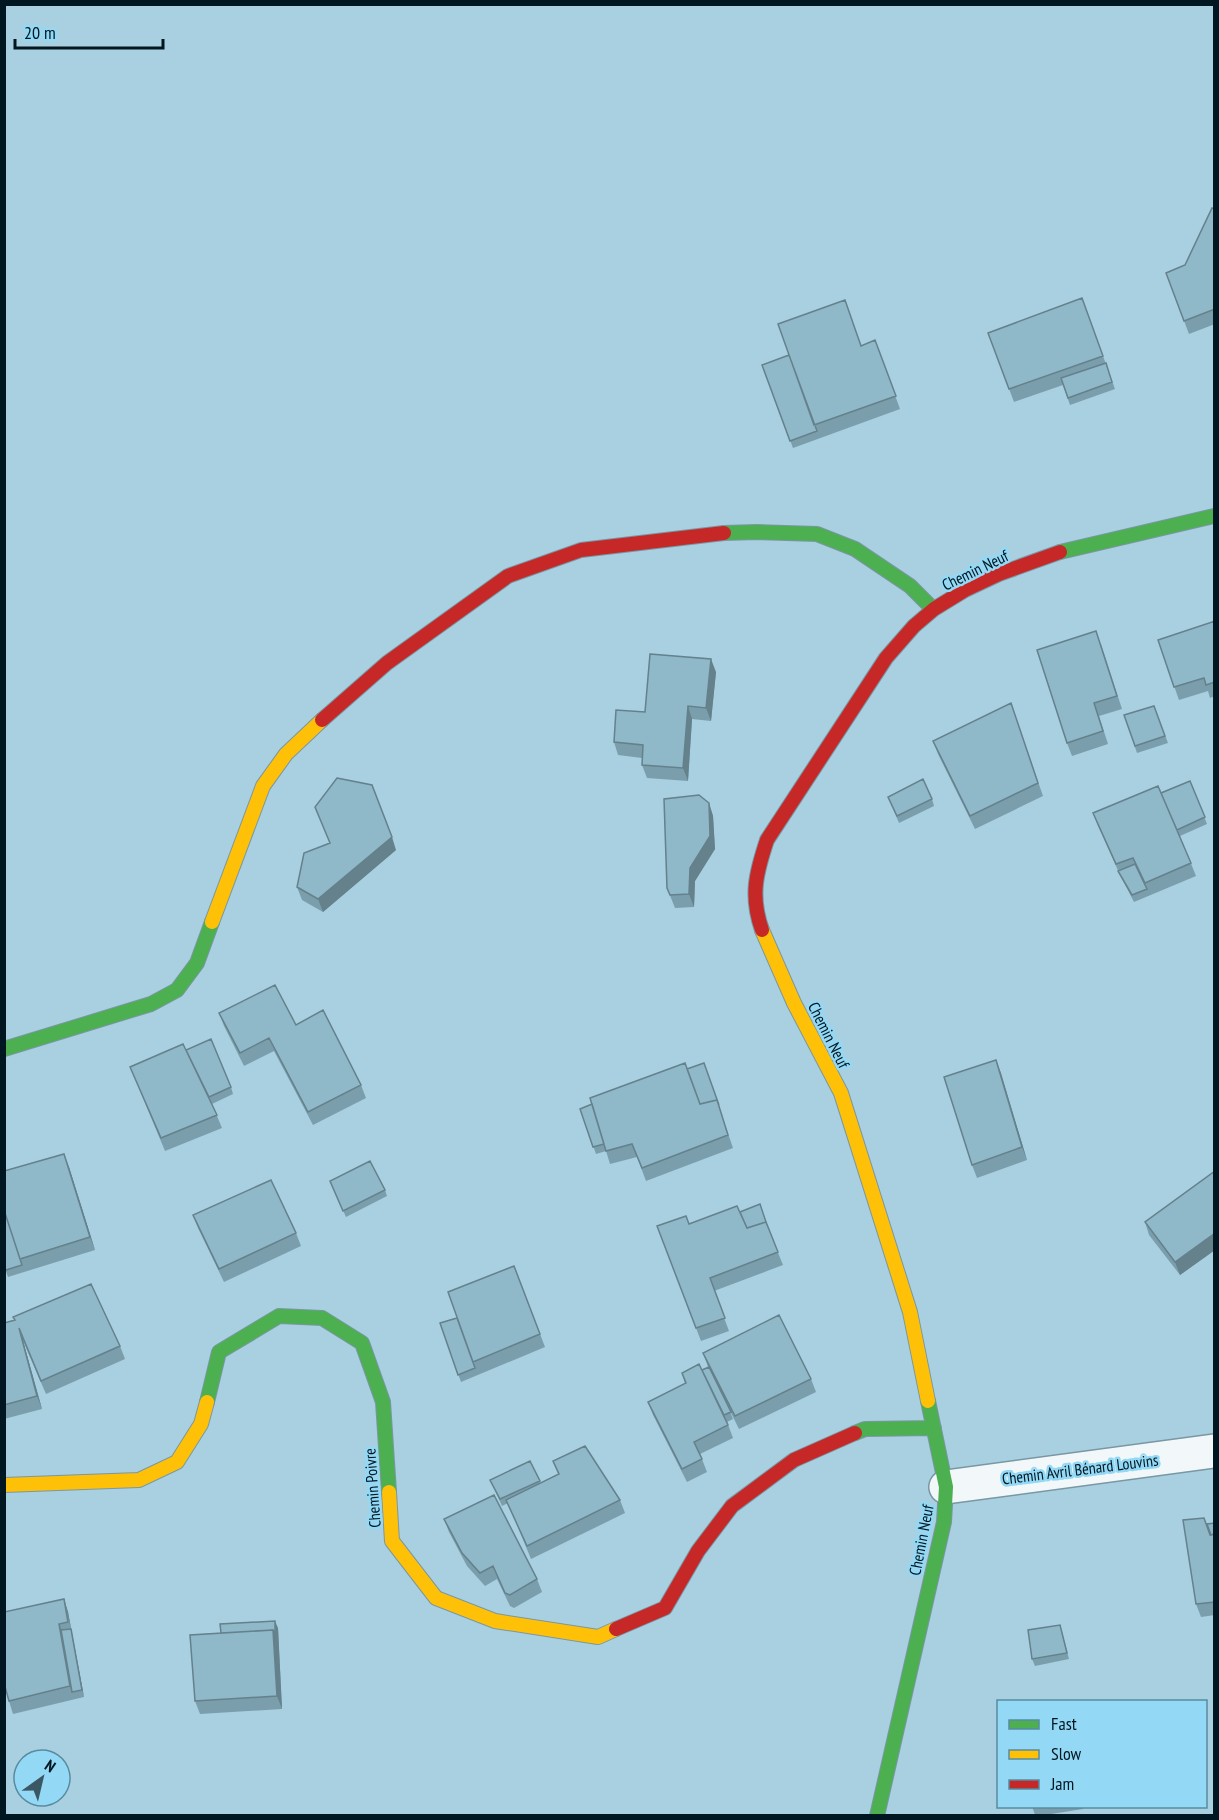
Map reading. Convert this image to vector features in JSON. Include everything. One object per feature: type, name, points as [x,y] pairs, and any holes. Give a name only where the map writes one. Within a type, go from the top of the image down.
[{"type":"street","name":"Chemin Neuf","points":[[877,1815],[944,1522],[946,1487],[910,1312],[841,1094],[789,993],[766,942],[755,910],[757,870],[767,840],[886,658],[907,633],[933,609],[980,582],[1048,555],[1215,516]]},
{"type":"street","points":[[4,1049],[151,1004],[177,990],[197,963],[263,786],[286,754],[343,700],[387,663],[508,576],[581,550],[711,534],[757,532],[817,534],[855,549],[910,586],[933,609]]},
{"type":"street","name":"Chemin Poivre","points":[[4,1485],[138,1480],[177,1462],[201,1424],[219,1352],[279,1316],[322,1318],[362,1343],[383,1402],[392,1541],[436,1598],[495,1621],[598,1637],[665,1608],[698,1551],[732,1506],[794,1460],[865,1429],[933,1428]]},
{"type":"street","name":"Chemin Avril Bénard Louvins","points":[[946,1487],[1215,1452]]},
{"type":"building","points":[[1212,208],[1215,209],[1215,309],[1184,321],[1166,273],[1185,265]]},
{"type":"building","points":[[1082,298],[1103,356],[1009,389],[988,333]]},
{"type":"building","points":[[845,300],[861,346],[875,340],[896,396],[814,425],[778,324]]},
{"type":"building","points":[[789,355],[817,431],[790,441],[762,365]]},
{"type":"building","points":[[1106,363],[1112,382],[1068,398],[1061,378]]},
{"type":"building","points":[[1215,621],[1215,682],[1206,685],[1204,678],[1174,687],[1158,640]]},
{"type":"building","points":[[1096,631],[1117,696],[1094,703],[1103,731],[1067,743],[1037,650]]},
{"type":"building","points":[[650,654],[711,659],[706,708],[688,706],[683,768],[642,765],[643,745],[614,742],[616,710],[645,712]]},
{"type":"building","points":[[1011,703],[1038,783],[970,816],[933,741]]},
{"type":"building","points":[[1154,706],[1165,736],[1135,746],[1124,715]]},
{"type":"building","points":[[337,778],[372,785],[392,837],[318,899],[297,887],[304,853],[330,843],[315,807]]},
{"type":"building","points":[[923,779],[932,799],[897,816],[888,797]]},
{"type":"building","points":[[1190,781],[1205,817],[1177,830],[1161,793]]},
{"type":"building","points":[[1158,786],[1191,863],[1145,883],[1133,858],[1116,864],[1093,813]]},
{"type":"building","points":[[699,795],[709,803],[710,836],[690,868],[689,894],[670,895],[667,888],[664,799]]},
{"type":"building","points":[[1135,864],[1147,889],[1132,895],[1118,871]]},
{"type":"building","points":[[275,985],[296,1025],[323,1010],[361,1085],[308,1112],[269,1038],[240,1053],[219,1013]]},
{"type":"building","points":[[211,1039],[231,1087],[209,1097],[186,1050]]},
{"type":"building","points":[[183,1044],[217,1115],[161,1138],[130,1067]]},
{"type":"building","points":[[996,1060],[1022,1147],[972,1165],[944,1077]]},
{"type":"building","points":[[685,1063],[700,1104],[717,1100],[728,1135],[642,1168],[632,1144],[606,1151],[590,1098]]},
{"type":"building","points":[[704,1063],[719,1105],[717,1100],[700,1104],[687,1069]]},
{"type":"building","points":[[592,1104],[604,1144],[593,1147],[580,1109]]},
{"type":"building","points":[[64,1154],[90,1237],[20,1259],[4,1210],[4,1171]]},
{"type":"building","points":[[370,1161],[385,1190],[343,1211],[330,1181]]},
{"type":"building","points":[[1215,1171],[1215,1233],[1175,1262],[1145,1222]]},
{"type":"building","points":[[271,1180],[296,1233],[219,1269],[193,1215]]},
{"type":"building","points":[[760,1204],[766,1222],[747,1228],[740,1212]]},
{"type":"building","points":[[737,1206],[747,1228],[766,1222],[778,1252],[710,1278],[725,1318],[696,1328],[657,1226],[686,1216],[689,1224]]},
{"type":"building","points":[[4,1210],[22,1265],[6,1270],[4,1266]]},
{"type":"building","points":[[514,1266],[540,1334],[473,1362],[448,1292]]},
{"type":"building","points":[[91,1284],[120,1346],[41,1381],[19,1328],[37,1396],[4,1405],[4,1323]]},
{"type":"building","points":[[779,1315],[811,1379],[735,1416],[703,1353]]},
{"type":"building","points":[[457,1318],[475,1368],[458,1375],[440,1323]]},
{"type":"building","points":[[699,1364],[728,1425],[694,1442],[702,1459],[682,1469],[648,1402],[686,1383],[682,1373]]},
{"type":"building","points":[[709,1367],[731,1412],[724,1415],[702,1370]]},
{"type":"building","points":[[585,1446],[620,1500],[527,1546],[506,1500],[559,1474],[553,1461]]},
{"type":"building","points":[[530,1461],[540,1481],[500,1499],[490,1480]]},
{"type":"building","points":[[494,1495],[537,1579],[510,1595],[505,1593],[493,1566],[480,1573],[462,1553],[444,1519]]},
{"type":"building","points":[[1204,1518],[1210,1535],[1215,1534],[1215,1602],[1196,1604],[1183,1520]]},
{"type":"building","points":[[1215,1523],[1215,1534],[1211,1535],[1207,1524]]},
{"type":"building","points":[[64,1599],[68,1622],[59,1624],[70,1686],[9,1701],[4,1683],[4,1612]]},
{"type":"building","points":[[275,1621],[275,1636],[273,1630],[221,1633],[220,1624]]},
{"type":"building","points":[[1060,1625],[1067,1653],[1032,1659],[1028,1630]]},
{"type":"building","points":[[71,1629],[82,1690],[72,1692],[61,1630]]},
{"type":"building","points":[[273,1630],[277,1696],[195,1701],[190,1635]]},
{"type":"traffic: fast","points":[[1060,552],[1214,516]]},
{"type":"traffic: fast","points":[[724,533],[817,534],[855,549],[910,586],[933,609]]},
{"type":"traffic: fast","points":[[4,1049],[151,1004],[177,990],[197,963],[212,922]]},
{"type":"traffic: fast","points":[[207,1402],[219,1352],[279,1316],[322,1318],[362,1343],[383,1402],[389,1492]]},
{"type":"traffic: fast","points":[[877,1816],[944,1522],[946,1487],[928,1401]]},
{"type":"traffic: fast","points":[[855,1433],[865,1429],[934,1428]]},
{"type":"traffic: slow","points":[[212,922],[263,786],[286,754],[322,720]]},
{"type":"traffic: slow","points":[[762,930],[794,1003],[841,1093],[910,1312],[928,1401]]},
{"type":"traffic: slow","points":[[4,1485],[139,1480],[177,1462],[201,1424],[207,1402]]},
{"type":"traffic: slow","points":[[389,1492],[392,1541],[436,1598],[495,1621],[598,1637],[616,1629]]},
{"type":"traffic: jam","points":[[322,720],[387,663],[508,576],[581,550],[724,533]]},
{"type":"traffic: jam","points":[[762,930],[755,895],[760,863],[767,840],[886,658],[914,626],[934,609],[965,590],[999,574],[1060,552]]},
{"type":"traffic: jam","points":[[616,1629],[665,1608],[698,1551],[732,1506],[794,1460],[855,1433]]}]
